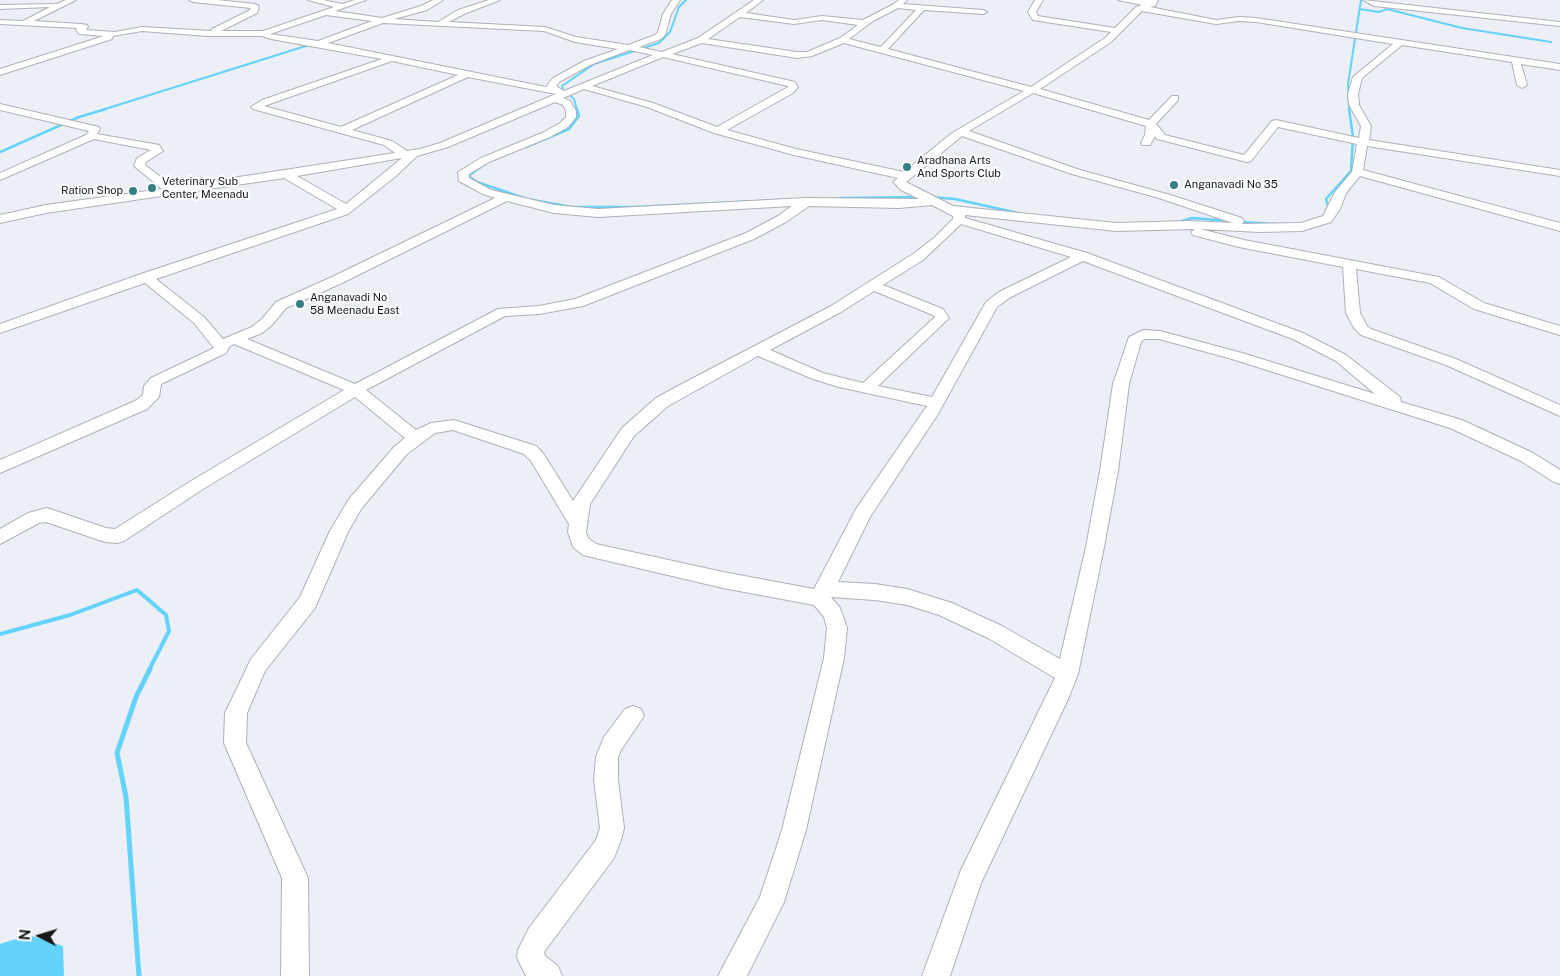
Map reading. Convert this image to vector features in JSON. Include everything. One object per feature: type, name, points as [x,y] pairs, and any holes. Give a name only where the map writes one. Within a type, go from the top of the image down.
[{"type":"street","points":[[0,7],[24,0]]},
{"type":"street","points":[[8,30],[72,0]]},
{"type":"street","points":[[193,0],[255,6],[254,11],[246,16],[208,34]]},
{"type":"street","points":[[312,0],[341,6]]},
{"type":"street","points":[[0,72],[118,34],[142,29],[208,34],[271,32],[322,12],[362,0]]},
{"type":"street","points":[[319,44],[380,21],[424,8],[439,0]]},
{"type":"street","points":[[440,24],[461,12],[496,0]]},
{"type":"street","points":[[676,0],[668,14],[662,33],[652,41],[587,63],[556,80],[551,87],[561,94],[571,111],[571,117],[564,125],[467,170],[462,175],[463,180],[487,192],[554,208],[615,213],[806,202],[941,207],[1116,227],[1189,225],[1260,228],[1302,227],[1327,218],[1334,209],[1341,192],[1357,172],[1366,126],[1354,105],[1353,94],[1358,77],[1400,42]]},
{"type":"street","points":[[0,219],[46,209],[410,154],[444,145],[561,94],[701,40],[759,0]]},
{"type":"street","points":[[1040,0],[1032,12],[1036,18],[1116,31]]},
{"type":"street","points":[[1122,0],[1153,2]]},
{"type":"street","points":[[1367,0],[1374,4],[1560,24]]},
{"type":"street","points":[[701,40],[797,55],[814,52],[843,40],[865,23],[901,2],[922,8],[983,12]]},
{"type":"street","points":[[906,182],[961,132],[1033,90],[1108,40],[1141,8],[1153,2]]},
{"type":"street","points":[[0,7],[61,4]]},
{"type":"street","points":[[882,51],[922,8]]},
{"type":"street","points":[[1141,8],[1216,22],[1248,19],[1560,68]]},
{"type":"street","points":[[322,12],[380,21],[543,28],[575,39],[643,50],[792,84],[793,87],[790,91],[718,131]]},
{"type":"street","points":[[739,14],[794,22],[822,18],[865,23]]},
{"type":"street","points":[[0,22],[81,26],[84,27],[80,30],[82,32],[118,34]]},
{"type":"street","points":[[263,33],[277,38],[319,44],[561,94]]},
{"type":"street","points":[[843,40],[1033,90],[1151,124],[1161,137],[1247,159],[1276,123],[1364,142],[1560,173]]},
{"type":"street","points":[[390,59],[265,102],[256,107],[388,143],[410,154]]},
{"type":"street","points":[[1516,60],[1522,85]]},
{"type":"street","points":[[341,131],[467,74]]},
{"type":"street","points":[[583,86],[650,105],[718,131],[906,182],[941,207],[1082,256],[1318,345],[1341,358],[1400,406]]},
{"type":"street","points":[[1146,143],[1150,135],[1151,124],[1175,98]]},
{"type":"street","points":[[0,106],[95,129],[91,135],[93,136]]},
{"type":"street","points":[[961,132],[1076,172],[1163,196],[1260,228]]},
{"type":"street","points":[[0,177],[93,136],[156,147],[158,151],[140,161],[139,166],[172,191]]},
{"type":"street","points":[[0,329],[146,277],[344,211],[392,174],[410,154]]},
{"type":"street","points":[[1357,172],[1560,227]]},
{"type":"street","points":[[286,174],[341,206],[344,211]]},
{"type":"street","points":[[0,467],[140,405],[151,397],[152,386],[156,381],[219,352],[227,342],[262,326],[281,305],[337,280],[506,197]]},
{"type":"street","points":[[0,537],[37,516],[47,515],[105,535],[117,536],[197,485],[356,390],[496,314],[539,310],[578,303],[750,236],[806,202]]},
{"type":"street","points":[[941,207],[918,257],[836,309],[683,389],[662,402],[636,424],[628,432],[584,498],[577,522],[578,538],[584,547],[590,550],[724,580],[822,594],[875,592],[899,596],[945,609],[995,632],[1067,674]]},
{"type":"street","points":[[1189,225],[1196,232],[1210,236],[1349,265],[1434,280],[1479,306],[1560,331]]},
{"type":"street","points":[[822,594],[862,514],[936,403],[991,305],[1004,295],[1082,256]]},
{"type":"street","points":[[1349,265],[1353,313],[1361,328],[1366,332],[1451,362],[1560,410]]},
{"type":"street","points":[[146,277],[227,342],[356,390],[416,438]]},
{"type":"street","points":[[866,389],[942,318],[938,312],[873,286]]},
{"type":"street","points":[[936,976],[970,879],[1058,697],[1067,674],[1095,547],[1109,471],[1121,384],[1134,340],[1139,336],[1143,334],[1160,335],[1456,424],[1527,457],[1560,478]]},
{"type":"street","points":[[758,350],[818,376],[866,389],[936,403]]},
{"type":"street","points":[[295,976],[295,878],[234,743],[234,728],[236,713],[258,665],[308,602],[339,531],[355,504],[402,450],[416,438],[431,428],[454,425],[530,450],[538,457],[577,522]]},
{"type":"street","points":[[732,976],[746,953],[774,893],[794,830],[834,658],[837,628],[833,614],[822,594]]},
{"type":"street","points":[[548,976],[534,965],[531,958],[531,950],[538,937],[605,849],[609,840],[612,828],[606,774],[607,757],[612,744],[633,716]]},
{"type":"water","points":[[29,935],[63,946],[64,976],[0,976],[0,944]]},
{"type":"waterway","points":[[577,110],[574,99],[563,90],[562,86],[594,64],[659,43],[670,32],[679,7],[686,0]]},
{"type":"waterway","points":[[1349,110],[1348,84],[1361,0]]},
{"type":"waterway","points":[[1360,9],[1379,12],[1387,9],[1462,28],[1551,42]]},
{"type":"waterway","points":[[102,110],[309,45]]},
{"type":"waterway","points":[[0,152],[79,117],[106,109]]},
{"type":"waterway","points":[[526,147],[569,129],[579,116],[577,109]]},
{"type":"waterway","points":[[1329,211],[1326,199],[1351,171],[1353,137],[1349,109]]},
{"type":"waterway","points":[[485,164],[468,176],[477,182],[527,199],[572,207],[635,207],[780,200]]},
{"type":"waterway","points":[[840,198],[920,197]]},
{"type":"waterway","points":[[930,197],[955,199],[1018,213]]},
{"type":"waterway","points":[[1179,222],[1192,218],[1231,221]]},
{"type":"waterway","points":[[1240,222],[1276,224]]},
{"type":"waterway","points":[[0,634],[70,615],[137,590],[166,615],[169,631],[149,670]]},
{"type":"waterway","points":[[139,976],[126,797],[117,753],[136,697],[150,669]]},
{"type":"place","name":"Aradhana Arts And Sports Club","points":[[907,167]]},
{"type":"place","name":"Anganavadi No 35","points":[[1174,185]]},
{"type":"place","name":"Veterinary Sub Center, Meenadu","points":[[152,188]]},
{"type":"place","name":"Ration Shop","points":[[133,191]]},
{"type":"place","name":"Anganavadi No 58 Meenadu East","points":[[300,304]]}]
